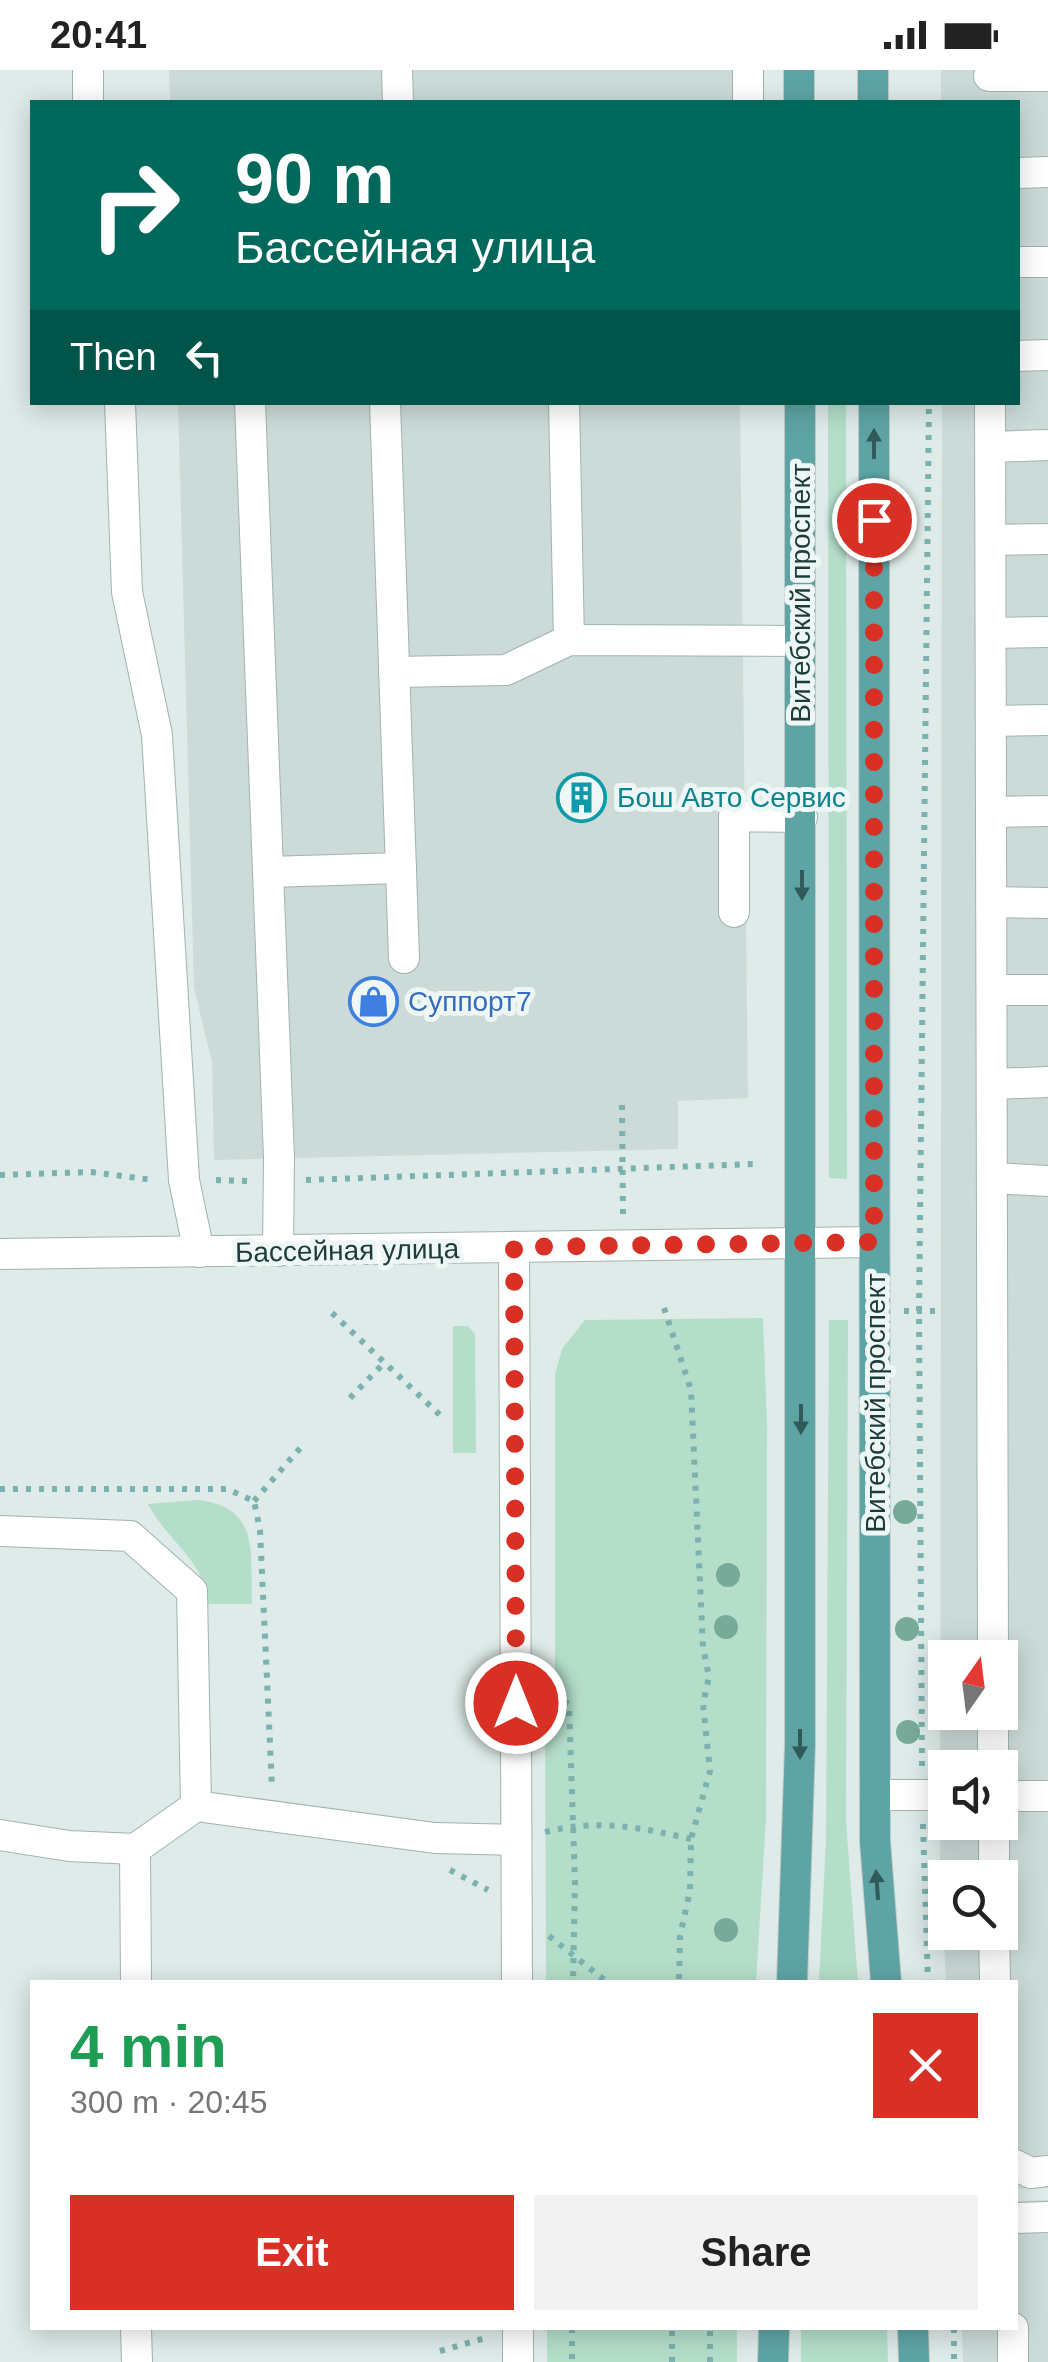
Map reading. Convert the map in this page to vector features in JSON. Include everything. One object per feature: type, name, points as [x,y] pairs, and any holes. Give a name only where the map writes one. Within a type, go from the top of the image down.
[{"type":"main road","points":[[799,70],[799,100]]},
{"type":"main road","points":[[873,70],[873,100]]},
{"type":"main road","name":"Витебский проспект","points":[[792,1980],[800,1745],[800,405]]},
{"type":"main road","name":"Витебский проспект","points":[[874,405],[876,1795],[886,1980]]},
{"type":"main road","points":[[774,2330],[774,2362]]},
{"type":"main road","points":[[914,2330],[914,2362]]},
{"type":"street","points":[[88,70],[88,100]]},
{"type":"street","points":[[397,70],[398,100]]},
{"type":"street","points":[[748,70],[748,100]]},
{"type":"street","points":[[989,83],[1048,76]]},
{"type":"street","points":[[1020,173],[1048,172]]},
{"type":"street","points":[[1020,262],[1048,262]]},
{"type":"street","points":[[1020,356],[1048,355]]},
{"type":"street","points":[[120,405],[127,592],[157,734],[184,1180],[199,1252]]},
{"type":"street","points":[[250,405],[278,1250]]},
{"type":"street","points":[[385,405],[404,958]]},
{"type":"street","points":[[564,405],[569,640]]},
{"type":"street","points":[[990,405],[993,1640]]},
{"type":"street","points":[[990,446],[1048,445]]},
{"type":"street","points":[[991,540],[1048,539]]},
{"type":"street","points":[[991,633],[1048,632]]},
{"type":"street","points":[[394,672],[506,670],[569,640],[800,640]]},
{"type":"street","points":[[991,721],[1048,720]]},
{"type":"street","points":[[992,812],[1048,812]]},
{"type":"street","points":[[734,912],[734,816],[802,817]]},
{"type":"street","points":[[268,872],[401,868]]},
{"type":"street","points":[[992,902],[1048,903]]},
{"type":"street","points":[[992,990],[1048,990]]},
{"type":"street","points":[[992,1084],[1048,1082]]},
{"type":"street","points":[[992,1178],[1048,1181]]},
{"type":"street","name":"Бассейная улица","points":[[0,1254],[874,1242]]},
{"type":"street","points":[[514,1247],[516,1980]]},
{"type":"street","points":[[0,1530],[130,1536],[192,1591],[196,1806]]},
{"type":"street","points":[[876,1795],[928,1795]]},
{"type":"street","points":[[1018,1796],[1048,1796]]},
{"type":"street","points":[[0,1835],[69,1846],[136,1849],[196,1806],[435,1838],[516,1840]]},
{"type":"street","points":[[136,1849],[136,1980]]},
{"type":"street","points":[[994,1950],[995,1980]]},
{"type":"street","points":[[1018,2166],[1032,2173],[1048,2171]]},
{"type":"street","points":[[1018,2218],[1048,2217]]},
{"type":"street","points":[[136,2330],[136,2362]]},
{"type":"street","points":[[1013,2330],[1013,2362]]},
{"type":"street","points":[[508,2331],[518,2362]]},
{"type":"path","points":[[928,405],[920,1310],[932,1750]]},
{"type":"path","points":[[622,1106],[624,1246]]},
{"type":"path","points":[[0,1175],[91,1172],[184,1180],[278,1181],[755,1164]]},
{"type":"path","points":[[664,1308],[691,1390],[703,1647],[709,1678],[703,1704],[710,1770],[690,1839],[690,1891],[680,1936],[679,1980]]},
{"type":"path","points":[[903,1310],[943,1311]]},
{"type":"path","points":[[332,1312],[441,1416]]},
{"type":"path","points":[[350,1398],[385,1362]]},
{"type":"path","points":[[254,1502],[302,1446]]},
{"type":"path","points":[[552,1696],[569,1704],[570,1825],[575,1883],[573,1980]]},
{"type":"path","points":[[553,1830],[570,1825],[626,1824],[690,1839]]},
{"type":"path","points":[[928,1980],[932,1840]]},
{"type":"path","points":[[435,1862],[501,1898]]},
{"type":"path","points":[[551,1938],[604,1980]]},
{"type":"path","points":[[572,2330],[572,2362]]},
{"type":"path","points":[[672,2330],[672,2362]]},
{"type":"path","points":[[710,2330],[710,2362]]},
{"type":"path","points":[[954,2330],[954,2362]]},
{"type":"path","points":[[440,2350],[508,2331]]},
{"type":"shaded area","points":[[169,70],[737,70],[737,100],[170,100]]},
{"type":"shaded area","points":[[941,70],[1048,70],[1048,2188],[1018,2189],[1018,1980],[946,1980],[944,1950],[1018,1950],[1018,1860],[940,1860],[940,1840],[1018,1840],[1018,1750],[940,1750],[940,1730],[1018,1730],[1018,1640],[940,1640],[942,405],[1020,405],[1020,100],[941,100]]},
{"type":"shaded area","points":[[178,405],[740,405],[748,1098],[678,1101],[678,1149],[214,1160],[212,1062],[194,988]]},
{"type":"shaded area","points":[[1048,2200],[1048,2362],[963,2362],[962,2330],[1018,2330],[1018,2201]]},
{"type":"green space","points":[[828,405],[846,405],[847,1179],[829,1178]]},
{"type":"green space","points":[[763,1318],[767,1425],[766,1819],[756,1980],[546,1980],[545,1701],[555,1700],[555,1374],[562,1349],[585,1320]]},
{"type":"green space","points":[[829,1320],[848,1320],[846,1821],[858,1980],[819,1980],[826,1840]]},
{"type":"green space","points":[[453,1326],[468,1326],[475,1334],[476,1453],[453,1453]]},
{"type":"green space","points":[[197,1500],[218,1504],[242,1522],[251,1551],[252,1604],[208,1604],[193,1563],[148,1504]]},
{"type":"green space","points":[[547,2330],[737,2330],[737,2362],[547,2362]]},
{"type":"green space","points":[[801,2330],[887,2330],[888,2362],[801,2362]]},
{"type":"place","name":"Бош Авто Сервис","points":[[582,797]]},
{"type":"place","name":"Суппорт7","points":[[373,1001]]},
{"type":"route","points":[[516,1703],[514,1247],[874,1242],[874,520]]}]
